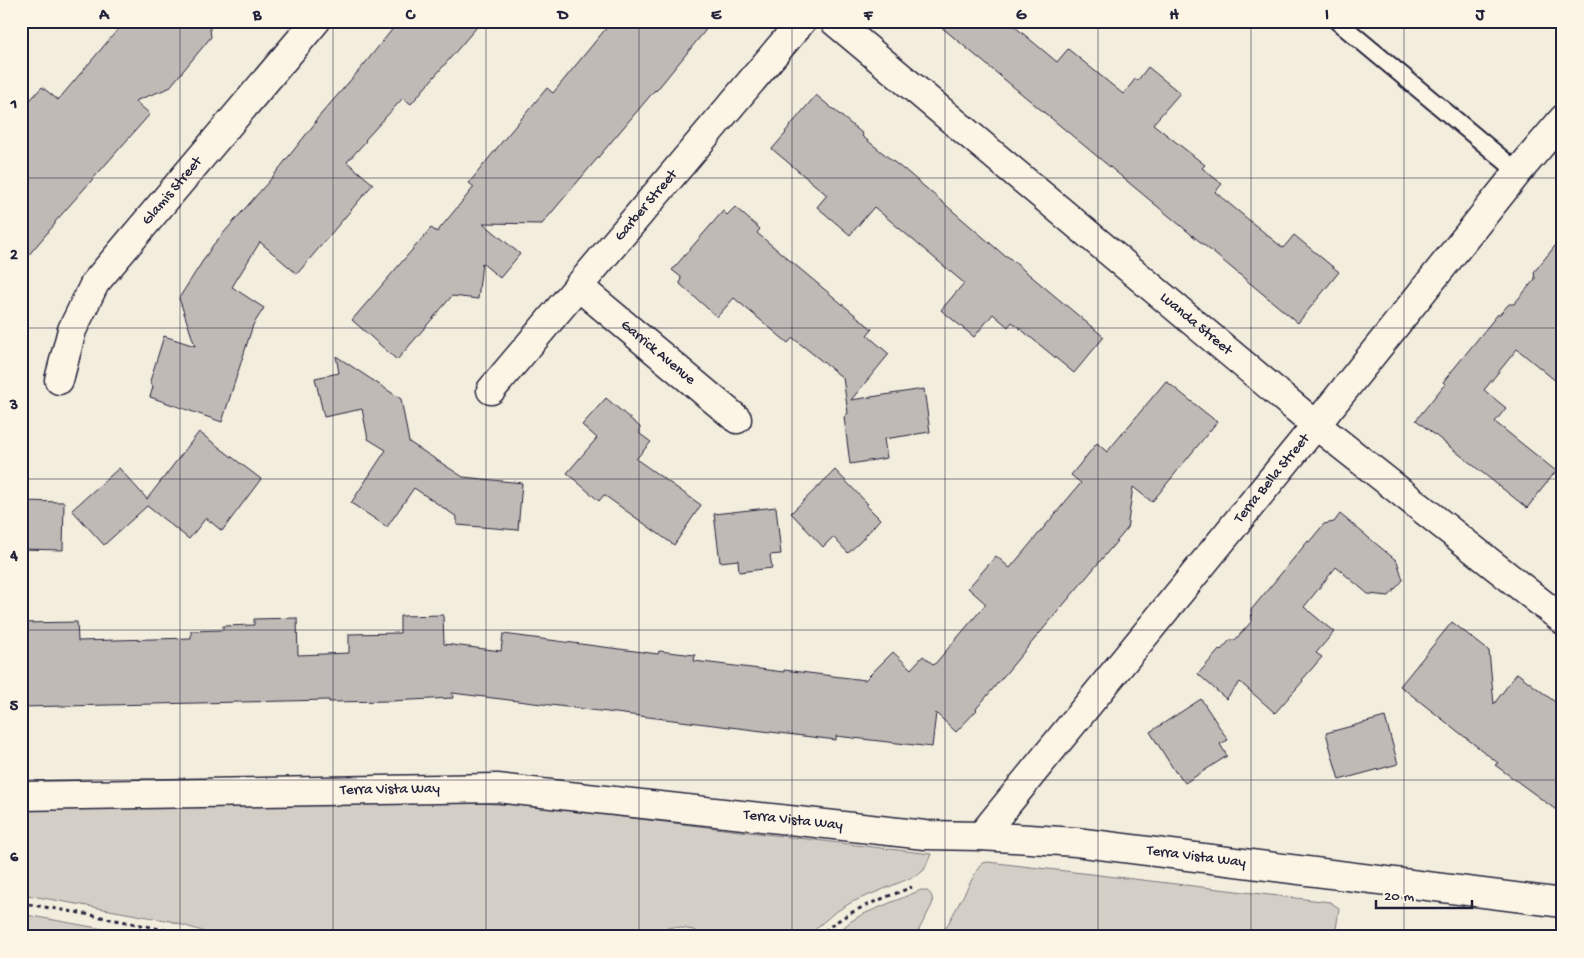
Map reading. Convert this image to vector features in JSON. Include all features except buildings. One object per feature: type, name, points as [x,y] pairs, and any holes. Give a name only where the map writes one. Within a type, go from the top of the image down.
[{"type":"street","name":"Glamis Street","points":[[59,380],[72,330],[95,283],[316,21]]},
{"type":"street","name":"Garber Street","points":[[491,390],[802,21]]},
{"type":"street","name":"Luanda Street","points":[[834,21],[1316,425],[1563,620]]},
{"type":"street","name":"Terra Bella Street","points":[[981,836],[1316,425],[1518,172],[1563,119]]},
{"type":"street","name":"Garrick Avenue","points":[[578,286],[737,419]]},
{"type":"street","name":"Terra Vista Way","points":[[21,796],[497,788],[925,835],[981,836],[1076,842],[1563,903]]},
{"type":"lane","points":[[1337,21],[1518,172]]},
{"type":"path","points":[[819,937],[840,920],[858,909],[912,886]]},
{"type":"path","points":[[21,903],[200,937]]},
{"type":"shaded area","points":[[427,802],[532,806],[931,854],[924,870],[918,875],[852,902],[834,913],[806,937],[707,937],[693,930],[675,927],[667,928],[648,937],[631,937],[624,931],[616,929],[608,931],[602,937],[221,937],[170,921],[21,894],[21,809]]},
{"type":"shaded area","points":[[988,862],[1330,902],[1339,908],[1335,937],[941,937],[977,870],[982,863]]},
{"type":"shaded area","points":[[921,890],[929,892],[932,896],[932,905],[915,937],[832,937],[861,915]]},
{"type":"shaded area","points":[[21,914],[147,937],[21,937]]}]
